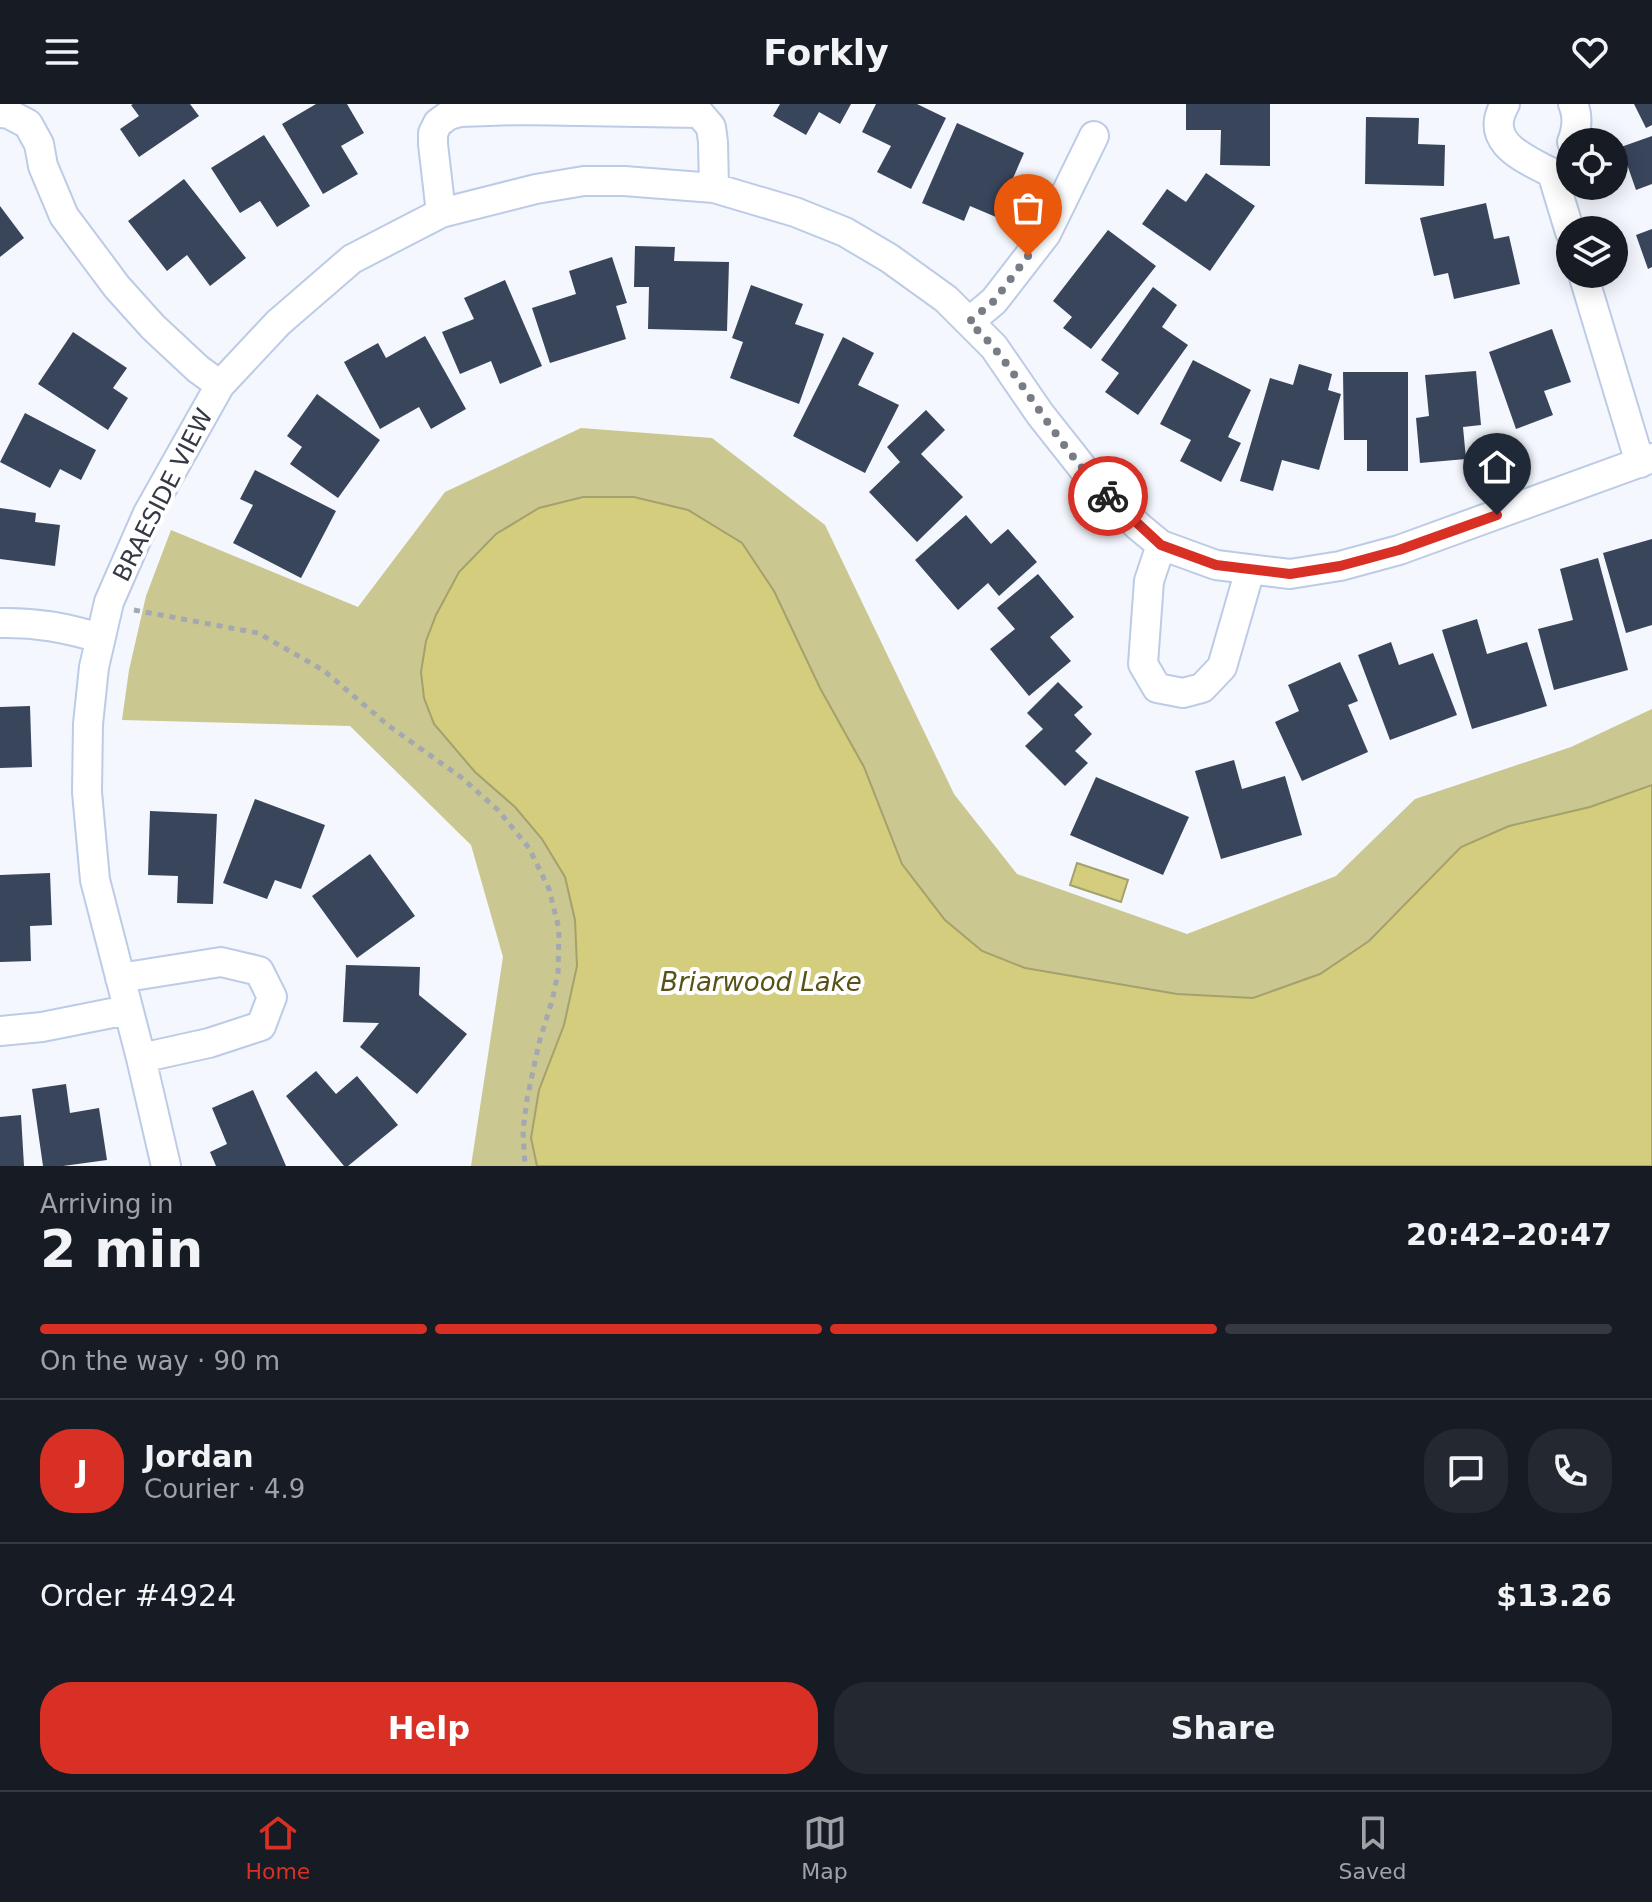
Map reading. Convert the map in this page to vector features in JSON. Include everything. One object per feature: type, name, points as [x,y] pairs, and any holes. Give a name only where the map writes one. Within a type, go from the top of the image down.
[{"type":"street","points":[[1505,104],[1499,122],[1499,132],[1504,142],[1519,155],[1552,173],[1565,216]]},
{"type":"street","points":[[1573,104],[1576,128]]},
{"type":"street","points":[[441,213],[433,133],[438,123],[460,112],[699,113],[711,127],[714,188]]},
{"type":"street","points":[[0,113],[28,124],[39,144],[43,166],[64,216],[117,287],[153,327],[220,385]]},
{"type":"street","points":[[969,322],[994,301],[1046,234],[1094,136]]},
{"type":"street","points":[[1552,173],[1556,167]]},
{"type":"street","name":"BRAESIDE VIEW","points":[[166,1166],[95,880],[87,792],[88,724],[100,638],[109,602],[148,513],[220,385],[278,323],[352,259],[441,213],[523,192],[584,181],[656,183],[714,188],[795,212],[845,232],[931,287],[994,347],[1040,414],[1093,481],[1138,526],[1161,545],[1216,565],[1290,574],[1340,566],[1399,550],[1646,461]]},
{"type":"street","points":[[1588,288],[1646,461]]},
{"type":"street","points":[[1161,545],[1149,581],[1143,664],[1157,688],[1183,693],[1202,688],[1222,667],[1250,570]]},
{"type":"street","points":[[0,623],[24,622],[67,628],[100,638]]},
{"type":"street","points":[[120,978],[221,962],[259,971],[272,997],[261,1026],[209,1043],[141,1058]]},
{"type":"street","points":[[0,1031],[42,1027],[127,1010]]},
{"type":"path","points":[[109,602],[136,611],[258,633],[323,670],[398,733],[462,778],[498,810],[529,848],[549,889],[559,929],[558,973],[527,1099],[523,1131],[525,1166]]},
{"type":"shaded area","name":"Briarwood Lake","points":[[581,428],[712,438],[825,525],[954,794],[1017,874],[1187,934],[1336,876],[1415,799],[1571,747],[1652,709],[1652,1166],[471,1166],[503,957],[471,845],[350,726],[122,720],[129,670],[146,596],[171,530],[358,607],[445,492]]},
{"type":"water","name":"Briarwood Lake","points":[[583,497],[634,497],[688,510],[742,543],[774,591],[820,688],[864,767],[902,864],[945,920],[982,951],[1025,968],[1177,994],[1253,998],[1320,974],[1369,941],[1461,847],[1509,826],[1590,807],[1652,785],[1652,1166],[537,1166],[531,1138],[539,1090],[564,1025],[577,966],[575,920],[565,877],[542,839],[515,807],[475,772],[434,724],[424,698],[421,672],[426,641],[459,572],[496,534],[539,508]]},
{"type":"water","points":[[1077,863],[1128,880],[1121,902],[1070,885]]},
{"type":"building","points":[[133,104],[190,104],[199,116],[139,157],[120,129],[139,116]]},
{"type":"building","points":[[316,104],[347,104],[364,133],[341,146],[358,174],[323,194],[282,124]]},
{"type":"building","points":[[780,104],[851,104],[840,124],[819,112],[806,135],[773,116]]},
{"type":"building","points":[[876,104],[917,104],[946,118],[911,189],[877,172],[891,146],[862,132]]},
{"type":"building","points":[[1186,104],[1270,104],[1270,166],[1220,165],[1221,130],[1186,130]]},
{"type":"building","points":[[1634,104],[1652,104],[1652,125],[1646,128]]},
{"type":"building","points":[[1366,117],[1419,118],[1418,144],[1445,145],[1444,186],[1365,184]]},
{"type":"building","points":[[957,123],[1024,153],[996,217],[970,206],[964,221],[922,203]]},
{"type":"building","points":[[264,135],[310,206],[277,227],[260,201],[240,213],[211,168]]},
{"type":"building","points":[[1652,136],[1652,184],[1636,190],[1628,167],[1628,145]]},
{"type":"building","points":[[1206,173],[1255,206],[1210,271],[1142,224],[1167,189],[1186,202]]},
{"type":"building","points":[[184,179],[246,258],[210,286],[187,255],[167,271],[128,221]]},
{"type":"building","points":[[1486,203],[1494,239],[1509,236],[1520,284],[1454,299],[1448,273],[1434,276],[1420,218]]},
{"type":"building","points":[[0,206],[24,238],[0,257]]},
{"type":"building","points":[[1652,229],[1652,267],[1648,269],[1636,235]]},
{"type":"building","points":[[1108,230],[1156,266],[1091,349],[1063,328],[1072,317],[1053,301]]},
{"type":"building","points":[[635,246],[675,247],[674,261],[729,262],[727,331],[648,329],[649,287],[634,287]]},
{"type":"building","points":[[612,257],[627,303],[616,306],[626,339],[550,363],[532,308],[576,294],[569,271]]},
{"type":"building","points":[[505,280],[542,366],[500,384],[491,361],[460,374],[442,332],[474,319],[464,298]]},
{"type":"building","points":[[751,285],[803,304],[795,324],[824,334],[799,404],[730,378],[743,342],[732,338]]},
{"type":"building","points":[[1153,287],[1177,305],[1162,327],[1188,345],[1138,415],[1105,392],[1119,373],[1101,360]]},
{"type":"building","points":[[1552,329],[1571,382],[1544,391],[1553,415],[1516,429],[1489,352]]},
{"type":"building","points":[[73,332],[127,368],[113,388],[128,398],[108,430],[38,384]]},
{"type":"building","points":[[425,336],[466,409],[431,429],[419,407],[380,429],[344,362],[378,343],[386,358]]},
{"type":"building","points":[[843,337],[874,353],[858,385],[899,405],[865,473],[793,436]]},
{"type":"building","points":[[1193,360],[1251,390],[1228,437],[1241,443],[1221,482],[1180,461],[1191,440],[1160,424]]},
{"type":"building","points":[[1299,364],[1332,374],[1328,390],[1341,394],[1319,470],[1282,460],[1273,491],[1240,481],[1270,378],[1293,385]]},
{"type":"building","points":[[1476,371],[1481,425],[1463,427],[1466,459],[1420,463],[1416,418],[1429,416],[1425,375]]},
{"type":"building","points":[[1343,372],[1408,372],[1408,471],[1367,471],[1367,440],[1344,440]]},
{"type":"building","points":[[317,394],[380,440],[338,498],[290,464],[302,447],[287,436]]},
{"type":"building","points":[[926,410],[945,430],[921,454],[963,497],[917,542],[869,492],[900,462],[887,447]]},
{"type":"building","points":[[25,413],[96,450],[81,480],[60,469],[50,488],[0,462]]},
{"type":"building","points":[[255,470],[336,511],[301,578],[233,543],[253,505],[240,499]]},
{"type":"building","points":[[0,508],[36,513],[35,522],[60,525],[55,566],[0,559]]},
{"type":"building","points":[[966,515],[991,544],[1008,529],[1037,562],[999,596],[988,583],[958,610],[915,560]]},
{"type":"building","points":[[1652,539],[1652,625],[1626,633],[1603,553]]},
{"type":"building","points":[[1598,558],[1628,670],[1554,690],[1538,629],[1573,620],[1560,569]]},
{"type":"building","points":[[1038,574],[1074,617],[1050,637],[1071,661],[1029,696],[990,649],[1015,629],[997,608]]},
{"type":"building","points":[[1477,619],[1487,654],[1527,642],[1547,706],[1472,729],[1442,630]]},
{"type":"building","points":[[1391,642],[1399,665],[1433,653],[1457,715],[1390,740],[1358,655]]},
{"type":"building","points":[[1340,662],[1358,701],[1348,705],[1368,752],[1302,781],[1275,722],[1299,711],[1288,685]]},
{"type":"building","points":[[1058,682],[1083,707],[1074,715],[1092,734],[1075,751],[1088,763],[1065,786],[1025,746],[1043,729],[1027,713]]},
{"type":"building","points":[[30,706],[32,767],[0,768],[0,707]]},
{"type":"building","points":[[1234,760],[1242,789],[1285,776],[1302,835],[1221,859],[1195,771]]},
{"type":"building","points":[[1096,777],[1189,817],[1163,875],[1070,835]]},
{"type":"building","points":[[255,799],[325,825],[301,889],[275,880],[267,899],[223,883]]},
{"type":"building","points":[[150,811],[217,814],[213,904],[177,903],[178,876],[148,875]]},
{"type":"building","points":[[370,854],[415,916],[357,958],[312,896]]},
{"type":"building","points":[[50,873],[52,925],[30,926],[31,961],[0,962],[0,875]]},
{"type":"building","points":[[346,965],[420,967],[419,995],[467,1034],[417,1094],[360,1047],[379,1023],[343,1022]]},
{"type":"building","points":[[316,1071],[336,1094],[357,1076],[398,1125],[348,1166],[344,1166],[286,1096]]},
{"type":"building","points":[[66,1084],[70,1113],[99,1108],[107,1160],[43,1166],[32,1089]]},
{"type":"building","points":[[253,1090],[286,1166],[216,1166],[210,1152],[227,1144],[212,1108]]},
{"type":"building","points":[[21,1115],[24,1166],[0,1166],[0,1117]]},
{"type":"way so far","points":[[1028,256],[994,301],[969,322],[994,347],[1040,414],[1108,496]]},
{"type":"route","points":[[1108,496],[1161,545],[1216,565],[1290,574],[1340,566],[1399,550],[1497,515]]}]
